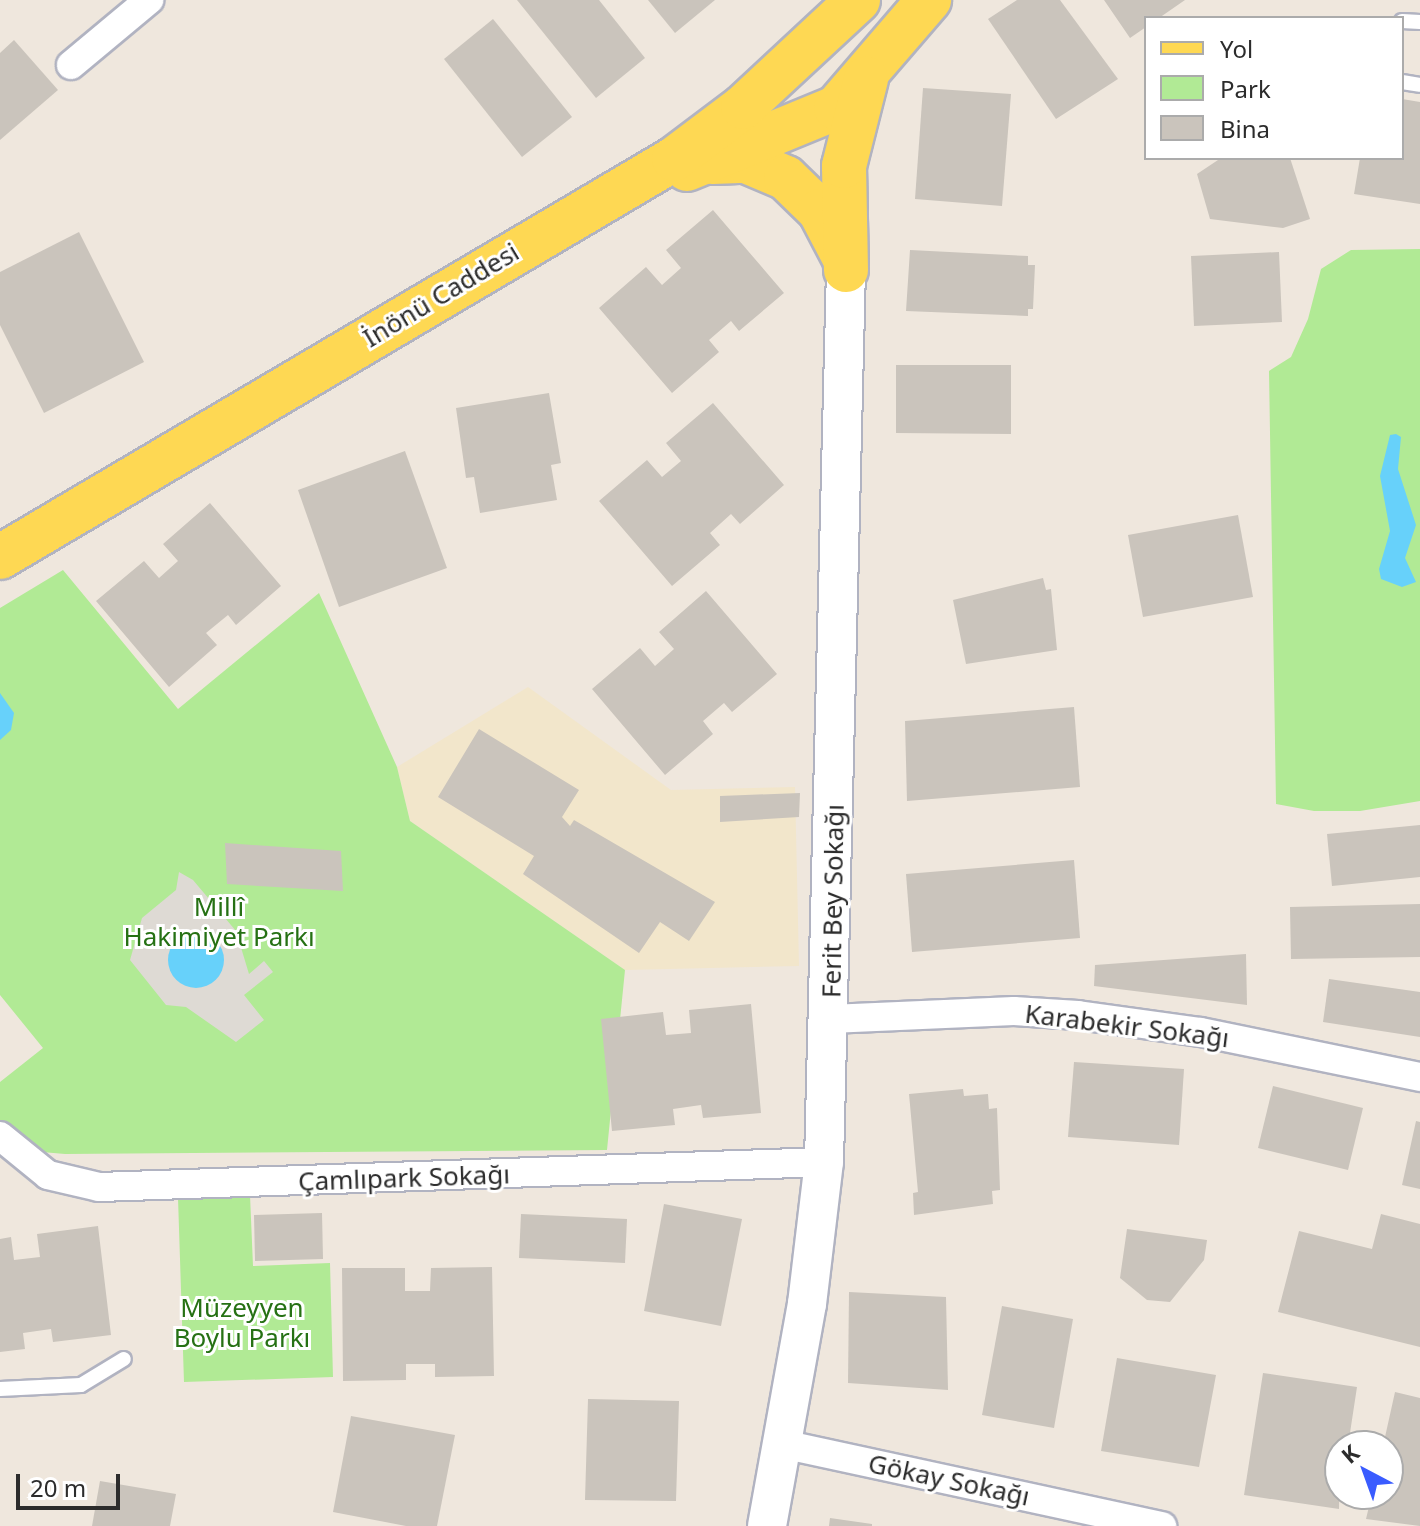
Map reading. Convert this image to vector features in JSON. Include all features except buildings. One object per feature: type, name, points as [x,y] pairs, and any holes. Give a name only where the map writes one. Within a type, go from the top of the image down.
[{"type":"main road","name":"İnönü Caddesi","points":[[0,557],[705,138],[858,0]]},
{"type":"main road","points":[[557,227],[825,114],[848,98],[929,0]]},
{"type":"main road","points":[[846,270],[846,152],[858,98],[873,67]]},
{"type":"main road","points":[[698,165],[738,160],[786,178],[828,222],[846,270]]},
{"type":"street","points":[[71,65],[149,0]]},
{"type":"street","name":"Ferit Bey Sokağı","points":[[767,1526],[813,1265],[824,1162],[830,1019],[846,270]]},
{"type":"street","name":"Karabekir Sokağı","points":[[830,1019],[983,1012],[1078,1015],[1201,1032],[1420,1077]]},
{"type":"street","name":"Çamlıpark Sokağı","points":[[0,1136],[48,1175],[99,1187],[824,1162]]},
{"type":"street","name":"Gökay Sokağı","points":[[782,1444],[1162,1526]]},
{"type":"lane","points":[[0,1389],[81,1385],[124,1359]]},
{"type":"shaded area","points":[[528,687],[671,790],[795,787],[799,966],[625,970],[410,821],[397,767]]},
{"type":"shaded area","points":[[179,872],[193,880],[236,931],[249,974],[264,961],[273,972],[244,995],[264,1020],[236,1042],[186,1007],[166,1005],[130,960],[142,918],[176,890]]},
{"type":"green space","points":[[1420,249],[1420,801],[1360,811],[1314,811],[1276,804],[1269,371],[1291,357],[1308,319],[1321,269],[1351,250]]},
{"type":"green space","name":"Millî Hakimiyet Parkı","points":[[63,570],[178,709],[319,593],[397,767],[410,821],[625,970],[607,1150],[65,1154],[19,1150],[0,1129],[0,1082],[43,1048],[0,995],[0,608]]},
{"type":"green space","name":"Müzeyyen Boylu Parkı","points":[[250,1195],[253,1266],[330,1263],[333,1377],[184,1382],[178,1198]]},
{"type":"water","points":[[1390,435],[1401,437],[1398,469],[1416,525],[1405,558],[1416,582],[1402,587],[1381,579],[1379,569],[1390,531],[1380,476]]},
{"type":"water","points":[[0,693],[14,713],[11,730],[0,740]]},
{"type":"water","points":[[196,932],[216,940],[224,960],[216,980],[196,988],[176,980],[168,960],[176,940]]}]
